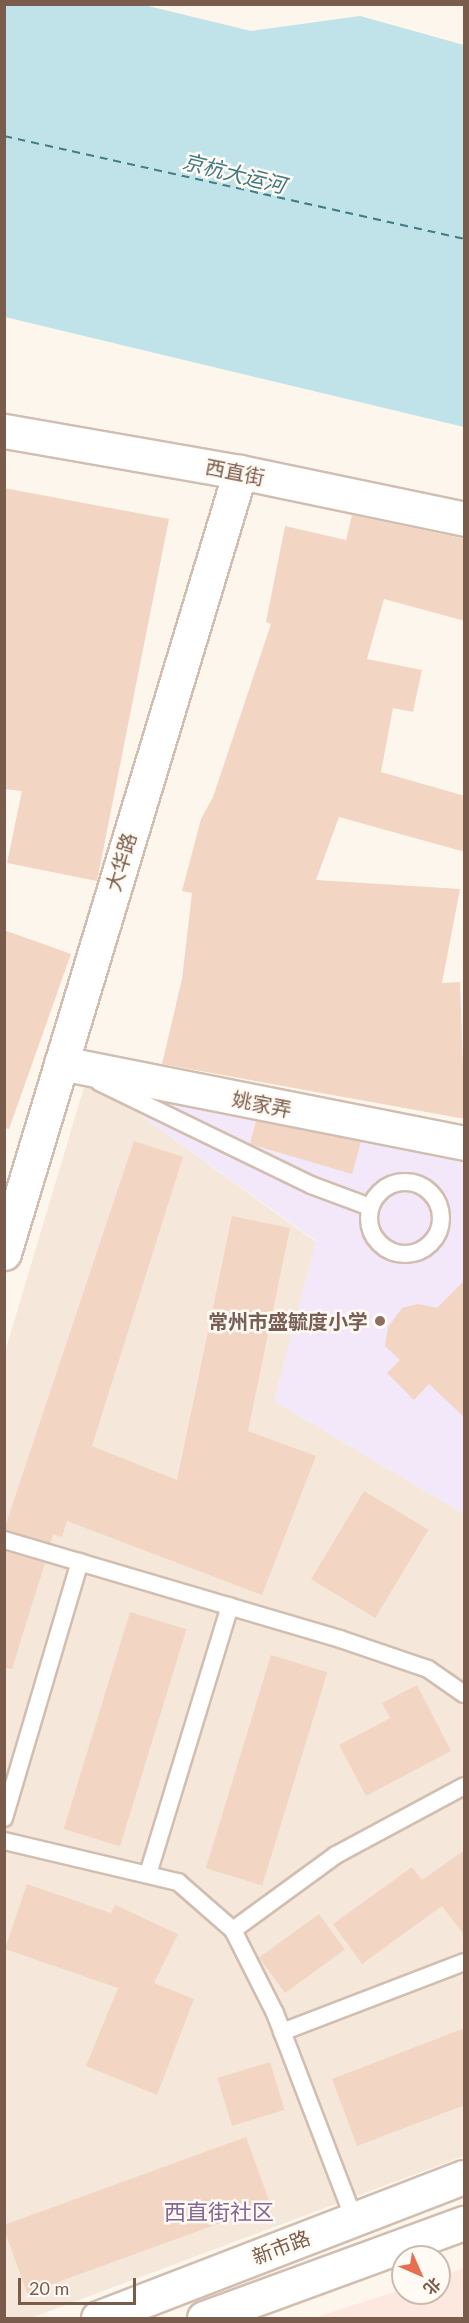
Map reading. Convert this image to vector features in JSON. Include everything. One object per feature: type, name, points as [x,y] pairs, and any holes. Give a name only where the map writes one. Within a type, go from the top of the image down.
[{"type":"street","name":"西直街","points":[[4,431],[240,472],[465,519]]},
{"type":"street","name":"大华路","points":[[4,1252],[240,472]]},
{"type":"street","name":"姚家弄","points":[[61,1063],[465,1143]]},
{"type":"street","name":"新市路","points":[[98,2319],[465,2177]]},
{"type":"street","name":"新市路","points":[[204,2319],[465,2223]]},
{"type":"lane","points":[[61,1063],[311,1185],[370,1207]]},
{"type":"lane","points":[[413,1182],[433,1194],[442,1217],[440,1229],[425,1248],[415,1253],[390,1252],[373,1236],[370,1207],[389,1184],[413,1182]]},
{"type":"lane","points":[[4,1540],[230,1606],[428,1669],[465,1694]]},
{"type":"lane","points":[[4,1818],[80,1562]]},
{"type":"lane","points":[[148,1874],[230,1606]]},
{"type":"lane","points":[[233,1930],[336,1855],[465,1786]]},
{"type":"lane","points":[[4,1841],[178,1882],[233,1930],[282,2032],[354,2219]]},
{"type":"lane","points":[[282,2032],[465,1962]]},
{"type":"shaded area","points":[[84,1087],[147,1097],[143,1117],[316,1242],[274,1401],[464,1514],[464,2156],[31,2318],[5,2318],[5,1352]]},
{"type":"shaded area","name":"常州市盛毓度小学","points":[[147,1097],[464,1150],[464,1514],[274,1401],[316,1241],[143,1117]]},
{"type":"shaded area","points":[[464,2268],[464,2318],[314,2318],[391,2293],[391,2305],[451,2305],[451,2273]]},
{"type":"water","name":"京杭大运河","points":[[5,4],[144,5],[251,31],[360,16],[464,45],[464,427],[5,317]]},
{"type":"building","points":[[4,488],[169,519],[97,881],[7,863],[22,791],[4,789]]},
{"type":"building","points":[[352,515],[465,539],[465,621],[384,599],[367,659],[422,670],[413,712],[393,708],[381,772],[465,796],[465,852],[339,817],[316,880],[460,889],[442,983],[460,982],[465,1119],[162,1064],[182,979],[192,893],[182,891],[201,819],[213,797],[271,624],[266,622],[285,526],[346,540]]},
{"type":"building","points":[[4,930],[71,954],[9,1129],[4,1128]]},
{"type":"building","points":[[256,1121],[361,1142],[352,1174],[250,1144]]},
{"type":"building","points":[[134,1141],[183,1157],[92,1446],[177,1480],[232,1216],[290,1228],[248,1431],[316,1456],[262,1595],[67,1521],[62,1537],[53,1534],[51,1543],[4,1530]]},
{"type":"building","points":[[465,1280],[465,1418],[429,1384],[414,1400],[387,1373],[400,1360],[385,1346],[388,1327],[402,1308],[418,1304],[437,1308]]},
{"type":"building","points":[[364,1491],[428,1530],[375,1618],[311,1579]]},
{"type":"building","points":[[4,1551],[45,1563],[12,1669],[4,1668]]},
{"type":"building","points":[[130,1612],[186,1629],[120,1846],[64,1829]]},
{"type":"building","points":[[271,1655],[327,1672],[262,1886],[206,1868]]},
{"type":"building","points":[[417,1685],[451,1751],[366,1796],[339,1745],[390,1718],[382,1703]]},
{"type":"building","points":[[465,1850],[465,1936],[442,1906],[362,1964],[333,1924],[412,1867],[422,1880]]},
{"type":"building","points":[[27,1884],[111,1913],[115,1905],[178,1934],[154,1983],[194,1999],[157,2095],[86,2066],[118,1988],[5,1949]]},
{"type":"building","points":[[319,1914],[345,1950],[285,1993],[259,1957]]},
{"type":"building","points":[[465,2028],[465,2105],[357,2146],[332,2079]]},
{"type":"building","points":[[270,2062],[285,2110],[232,2126],[217,2078]]},
{"type":"building","points":[[246,2137],[271,2205],[27,2293],[4,2225]]},
{"type":"ferry route","points":[[4,136],[464,239]]},
{"type":"place","name":"常州市盛毓度小学","points":[[380,1321]]},
{"type":"district","name":"西直街社区","points":[[219,2212]]}]
